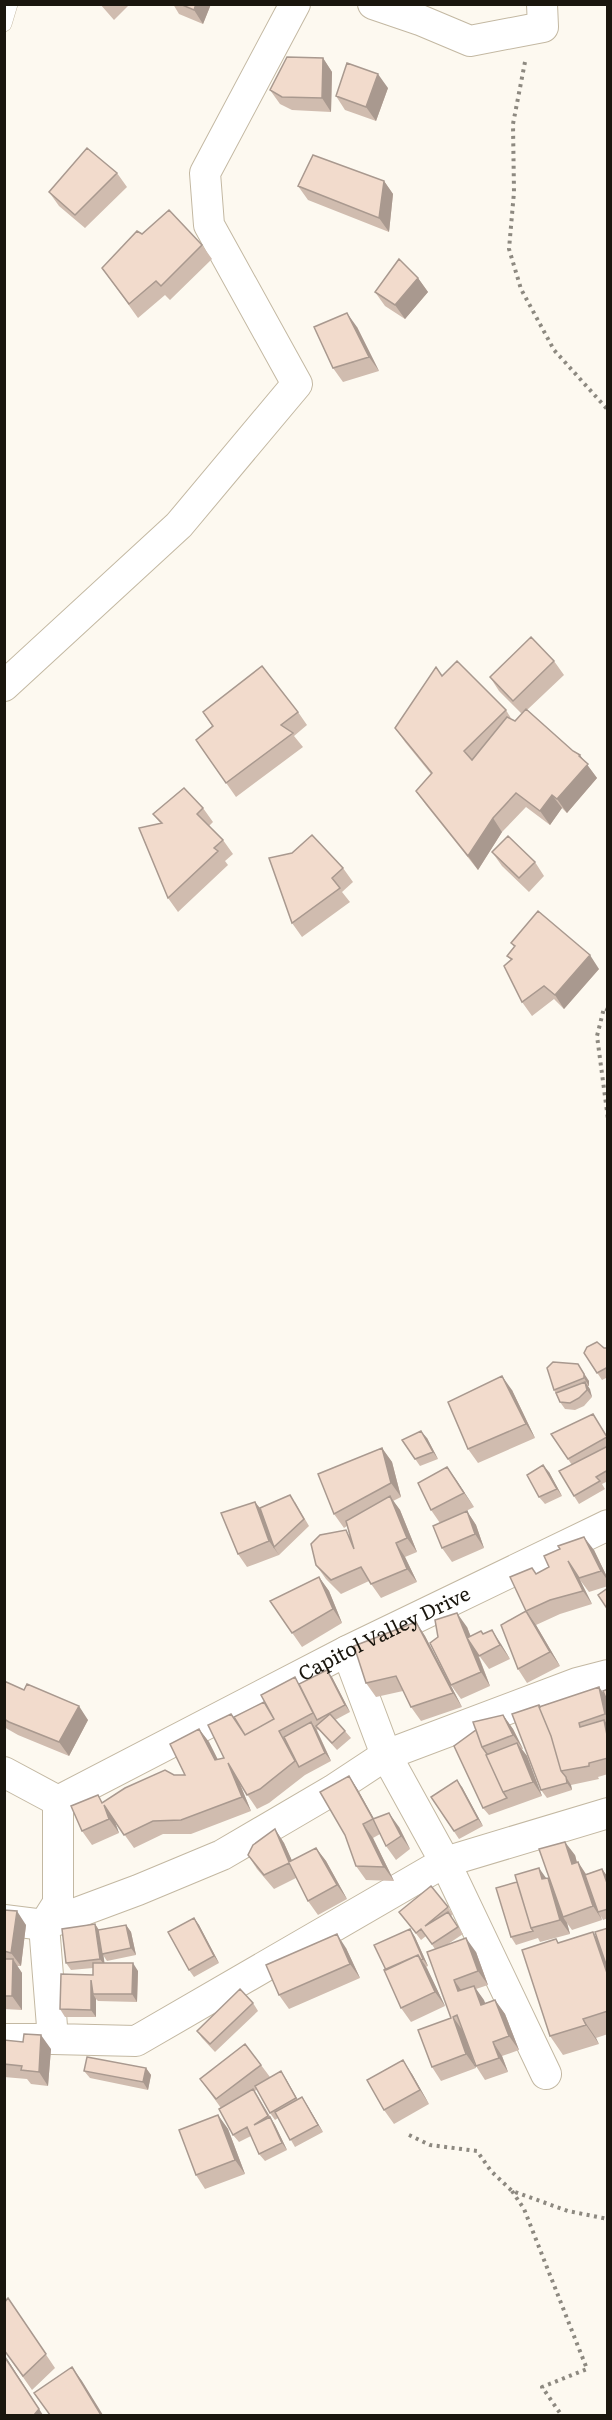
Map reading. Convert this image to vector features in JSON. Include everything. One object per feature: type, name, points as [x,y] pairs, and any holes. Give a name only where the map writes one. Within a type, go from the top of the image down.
[{"type":"street","points":[[4,686],[179,525],[297,384],[209,225],[205,173],[296,4]]},
{"type":"street","points":[[373,4],[420,20],[470,41],[543,27],[542,4]]},
{"type":"street","name":"Capitol Valley Drive","points":[[58,1801],[346,1652],[608,1525]]},
{"type":"street","points":[[346,1652],[387,1755],[445,1862],[546,2073]]},
{"type":"street","points":[[4,1920],[44,1925],[138,1890],[222,1855],[333,1790],[387,1755],[577,1683],[608,1675]]},
{"type":"street","points":[[4,1772],[58,1801],[58,1903],[44,1925],[53,2039]]},
{"type":"street","points":[[4,2039],[136,2041],[445,1862],[608,1813]]},
{"type":"lane","points":[[4,24],[10,4]]},
{"type":"path","points":[[526,58],[513,124],[514,192],[509,249],[521,289],[554,350],[608,410]]},
{"type":"path","points":[[608,1010],[604,1008],[597,1036],[608,1119]]},
{"type":"path","points":[[410,2135],[430,2145],[477,2151],[491,2171],[512,2191],[524,2209],[587,2369],[542,2387],[562,2415]]},
{"type":"path","points":[[512,2191],[568,2211],[608,2219]]},
{"type":"building","points":[[180,4],[196,4],[194,10]]},
{"type":"building","points":[[287,57],[323,58],[322,98],[282,97],[270,90]]},
{"type":"building","points":[[347,63],[378,74],[366,107],[336,96]]},
{"type":"building","points":[[87,148],[117,173],[75,215],[49,192]]},
{"type":"building","points":[[313,155],[384,181],[379,218],[298,186]]},
{"type":"building","points":[[169,210],[202,245],[161,286],[156,281],[129,304],[102,268],[137,231],[142,234]]},
{"type":"building","points":[[399,259],[418,278],[395,305],[375,292]]},
{"type":"building","points":[[347,313],[369,357],[333,368],[314,327]]},
{"type":"building","points":[[531,637],[554,661],[513,701],[490,677]]},
{"type":"building","points":[[457,661],[506,710],[464,751],[472,760],[507,717],[515,721],[526,709],[588,764],[557,799],[552,795],[540,811],[516,793],[493,818],[468,856],[416,791],[432,773],[395,728],[436,667],[442,676]]},
{"type":"building","points":[[262,666],[298,712],[281,725],[293,733],[226,783],[196,740],[213,726],[203,712]]},
{"type":"building","points":[[184,788],[203,808],[197,814],[223,840],[214,848],[218,851],[168,898],[139,828],[162,823],[153,814]]},
{"type":"building","points":[[312,835],[343,868],[332,878],[340,888],[292,923],[269,858],[292,853]]},
{"type":"building","points":[[508,836],[535,862],[519,878],[492,852]]},
{"type":"building","points":[[538,911],[590,955],[555,995],[544,986],[522,1002],[504,966],[512,959],[507,956],[515,946],[511,943]]},
{"type":"building","points":[[597,1342],[604,1348],[608,1348],[608,1367],[597,1373],[584,1353],[587,1347]]},
{"type":"building","points":[[553,1362],[578,1364],[584,1378],[554,1390],[547,1368]]},
{"type":"building","points":[[502,1376],[526,1424],[468,1449],[448,1402]]},
{"type":"building","points":[[585,1382],[587,1390],[579,1398],[570,1403],[560,1402],[556,1393]]},
{"type":"building","points":[[593,1414],[607,1437],[568,1459],[551,1434]]},
{"type":"building","points":[[421,1431],[433,1452],[415,1459],[402,1440]]},
{"type":"building","points":[[608,1446],[608,1470],[596,1477],[600,1481],[574,1496],[559,1471]]},
{"type":"building","points":[[382,1448],[391,1483],[334,1514],[318,1474]]},
{"type":"building","points":[[543,1465],[557,1489],[539,1497],[527,1475]]},
{"type":"building","points":[[447,1467],[464,1493],[431,1510],[418,1483]]},
{"type":"building","points":[[290,1495],[304,1519],[274,1547],[260,1508]]},
{"type":"building","points":[[390,1496],[407,1538],[396,1543],[407,1569],[371,1584],[361,1567],[331,1580],[316,1565],[311,1544],[320,1535],[346,1530],[354,1549],[346,1521]]},
{"type":"building","points":[[255,1502],[269,1541],[238,1554],[221,1513]]},
{"type":"building","points":[[467,1511],[475,1534],[442,1548],[433,1526]]},
{"type":"building","points":[[584,1537],[601,1571],[579,1578],[568,1561],[583,1591],[550,1600],[526,1611],[510,1577],[532,1568],[536,1574],[549,1567],[544,1556],[560,1549],[558,1546]]},
{"type":"building","points":[[319,1577],[333,1609],[292,1633],[270,1601]]},
{"type":"building","points":[[608,1588],[608,1610],[598,1595]]},
{"type":"building","points":[[526,1611],[550,1652],[518,1669],[501,1625]]},
{"type":"building","points":[[457,1613],[481,1672],[451,1685],[430,1643],[438,1637],[435,1620]]},
{"type":"building","points":[[416,1622],[453,1693],[411,1707],[396,1676],[366,1683],[354,1646]]},
{"type":"building","points":[[492,1630],[500,1645],[479,1656],[467,1638],[481,1631],[483,1634]]},
{"type":"building","points":[[327,1670],[345,1705],[317,1720],[299,1684]]},
{"type":"building","points":[[295,1677],[313,1713],[279,1731],[295,1761],[260,1789],[247,1795],[228,1763],[242,1797],[181,1820],[153,1821],[124,1835],[104,1805],[109,1819],[82,1831],[71,1806],[98,1795],[102,1803],[125,1788],[165,1770],[174,1775],[185,1775],[170,1744],[199,1729],[215,1760],[224,1758],[208,1725],[231,1714],[245,1735],[274,1719],[261,1695]]},
{"type":"building","points":[[4,1681],[24,1690],[27,1684],[79,1706],[59,1742],[4,1719]]},
{"type":"building","points":[[599,1687],[605,1714],[579,1723],[580,1727],[604,1720],[608,1740],[608,1758],[589,1763],[589,1766],[561,1771],[551,1736],[539,1707]]},
{"type":"building","points":[[608,1689],[608,1703],[603,1691]]},
{"type":"building","points":[[264,1702],[274,1719],[245,1735],[234,1717]]},
{"type":"building","points":[[539,1705],[567,1783],[541,1790],[512,1714]]},
{"type":"building","points":[[330,1714],[345,1731],[332,1743],[316,1726]]},
{"type":"building","points":[[503,1715],[513,1735],[482,1747],[473,1722]]},
{"type":"building","points":[[311,1722],[325,1753],[299,1767],[284,1737]]},
{"type":"building","points":[[476,1730],[507,1798],[483,1808],[454,1746]]},
{"type":"building","points":[[517,1743],[533,1782],[503,1792],[486,1755]]},
{"type":"building","points":[[349,1776],[373,1819],[363,1824],[384,1867],[356,1866],[345,1835],[320,1792]]},
{"type":"building","points":[[457,1780],[478,1819],[454,1831],[431,1797]]},
{"type":"building","points":[[389,1813],[401,1836],[386,1846],[373,1819]]},
{"type":"building","points":[[275,1829],[289,1862],[316,1848],[337,1885],[308,1901],[289,1863],[264,1875],[248,1855],[253,1845]]},
{"type":"building","points":[[565,1842],[572,1864],[578,1862],[593,1906],[563,1917],[539,1849]]},
{"type":"building","points":[[539,1868],[542,1879],[548,1878],[560,1920],[531,1928],[515,1875]]},
{"type":"building","points":[[602,1869],[608,1883],[608,1909],[598,1912],[585,1875]]},
{"type":"building","points":[[517,1882],[533,1931],[511,1937],[496,1888]]},
{"type":"building","points":[[431,1886],[448,1907],[425,1926],[448,1912],[458,1927],[432,1944],[421,1929],[416,1933],[399,1912]]},
{"type":"building","points":[[4,1910],[17,1911],[11,1953],[4,1951]]},
{"type":"building","points":[[194,1918],[214,1956],[189,1970],[168,1932]]},
{"type":"building","points":[[95,1924],[100,1959],[66,1963],[62,1929]]},
{"type":"building","points":[[126,1925],[131,1948],[102,1954],[98,1930]]},
{"type":"building","points":[[608,1928],[608,1970],[595,1932]]},
{"type":"building","points":[[410,1929],[423,1959],[421,1960],[418,1955],[386,1970],[374,1945]]},
{"type":"building","points":[[593,1932],[608,1976],[608,2011],[583,2019],[586,2025],[550,2036],[522,1950],[556,1939],[558,1943]]},
{"type":"building","points":[[337,1934],[350,1964],[279,1995],[266,1965]]},
{"type":"building","points":[[466,1938],[478,1971],[454,1980],[458,1991],[474,1986],[481,2005],[495,2000],[509,2036],[493,2042],[499,2058],[476,2066],[457,2015],[453,2017],[466,2054],[432,2067],[418,2030],[451,2018],[427,1952]]},
{"type":"building","points":[[418,1955],[435,1992],[401,2008],[384,1970]]},
{"type":"building","points":[[4,1959],[13,1959],[12,1996],[4,1996]]},
{"type":"building","points":[[93,1963],[133,1963],[132,1994],[93,1994],[91,1980],[91,2010],[60,2009],[61,1974],[93,1975]]},
{"type":"building","points":[[240,1989],[253,2003],[210,2044],[197,2031]]},
{"type":"building","points":[[24,2034],[41,2035],[39,2072],[21,2070],[22,2066],[4,2064],[4,2040],[23,2042]]},
{"type":"building","points":[[245,2044],[261,2065],[216,2099],[200,2079]]},
{"type":"building","points":[[87,2057],[146,2068],[143,2082],[84,2071]]},
{"type":"building","points":[[403,2060],[420,2090],[384,2110],[367,2080]]},
{"type":"building","points":[[281,2071],[296,2098],[270,2113],[255,2086]]},
{"type":"building","points":[[253,2089],[268,2116],[254,2125],[270,2117],[282,2143],[259,2154],[247,2127],[233,2135],[219,2109]]},
{"type":"building","points":[[302,2097],[318,2125],[290,2140],[275,2112]]},
{"type":"building","points":[[218,2115],[235,2160],[196,2175],[179,2130]]},
{"type":"building","points":[[8,2298],[46,2354],[23,2376],[4,2350],[4,2303]]},
{"type":"building","points":[[4,2356],[39,2409],[34,2415],[4,2415]]},
{"type":"building","points":[[72,2367],[101,2415],[50,2415],[34,2393]]}]
